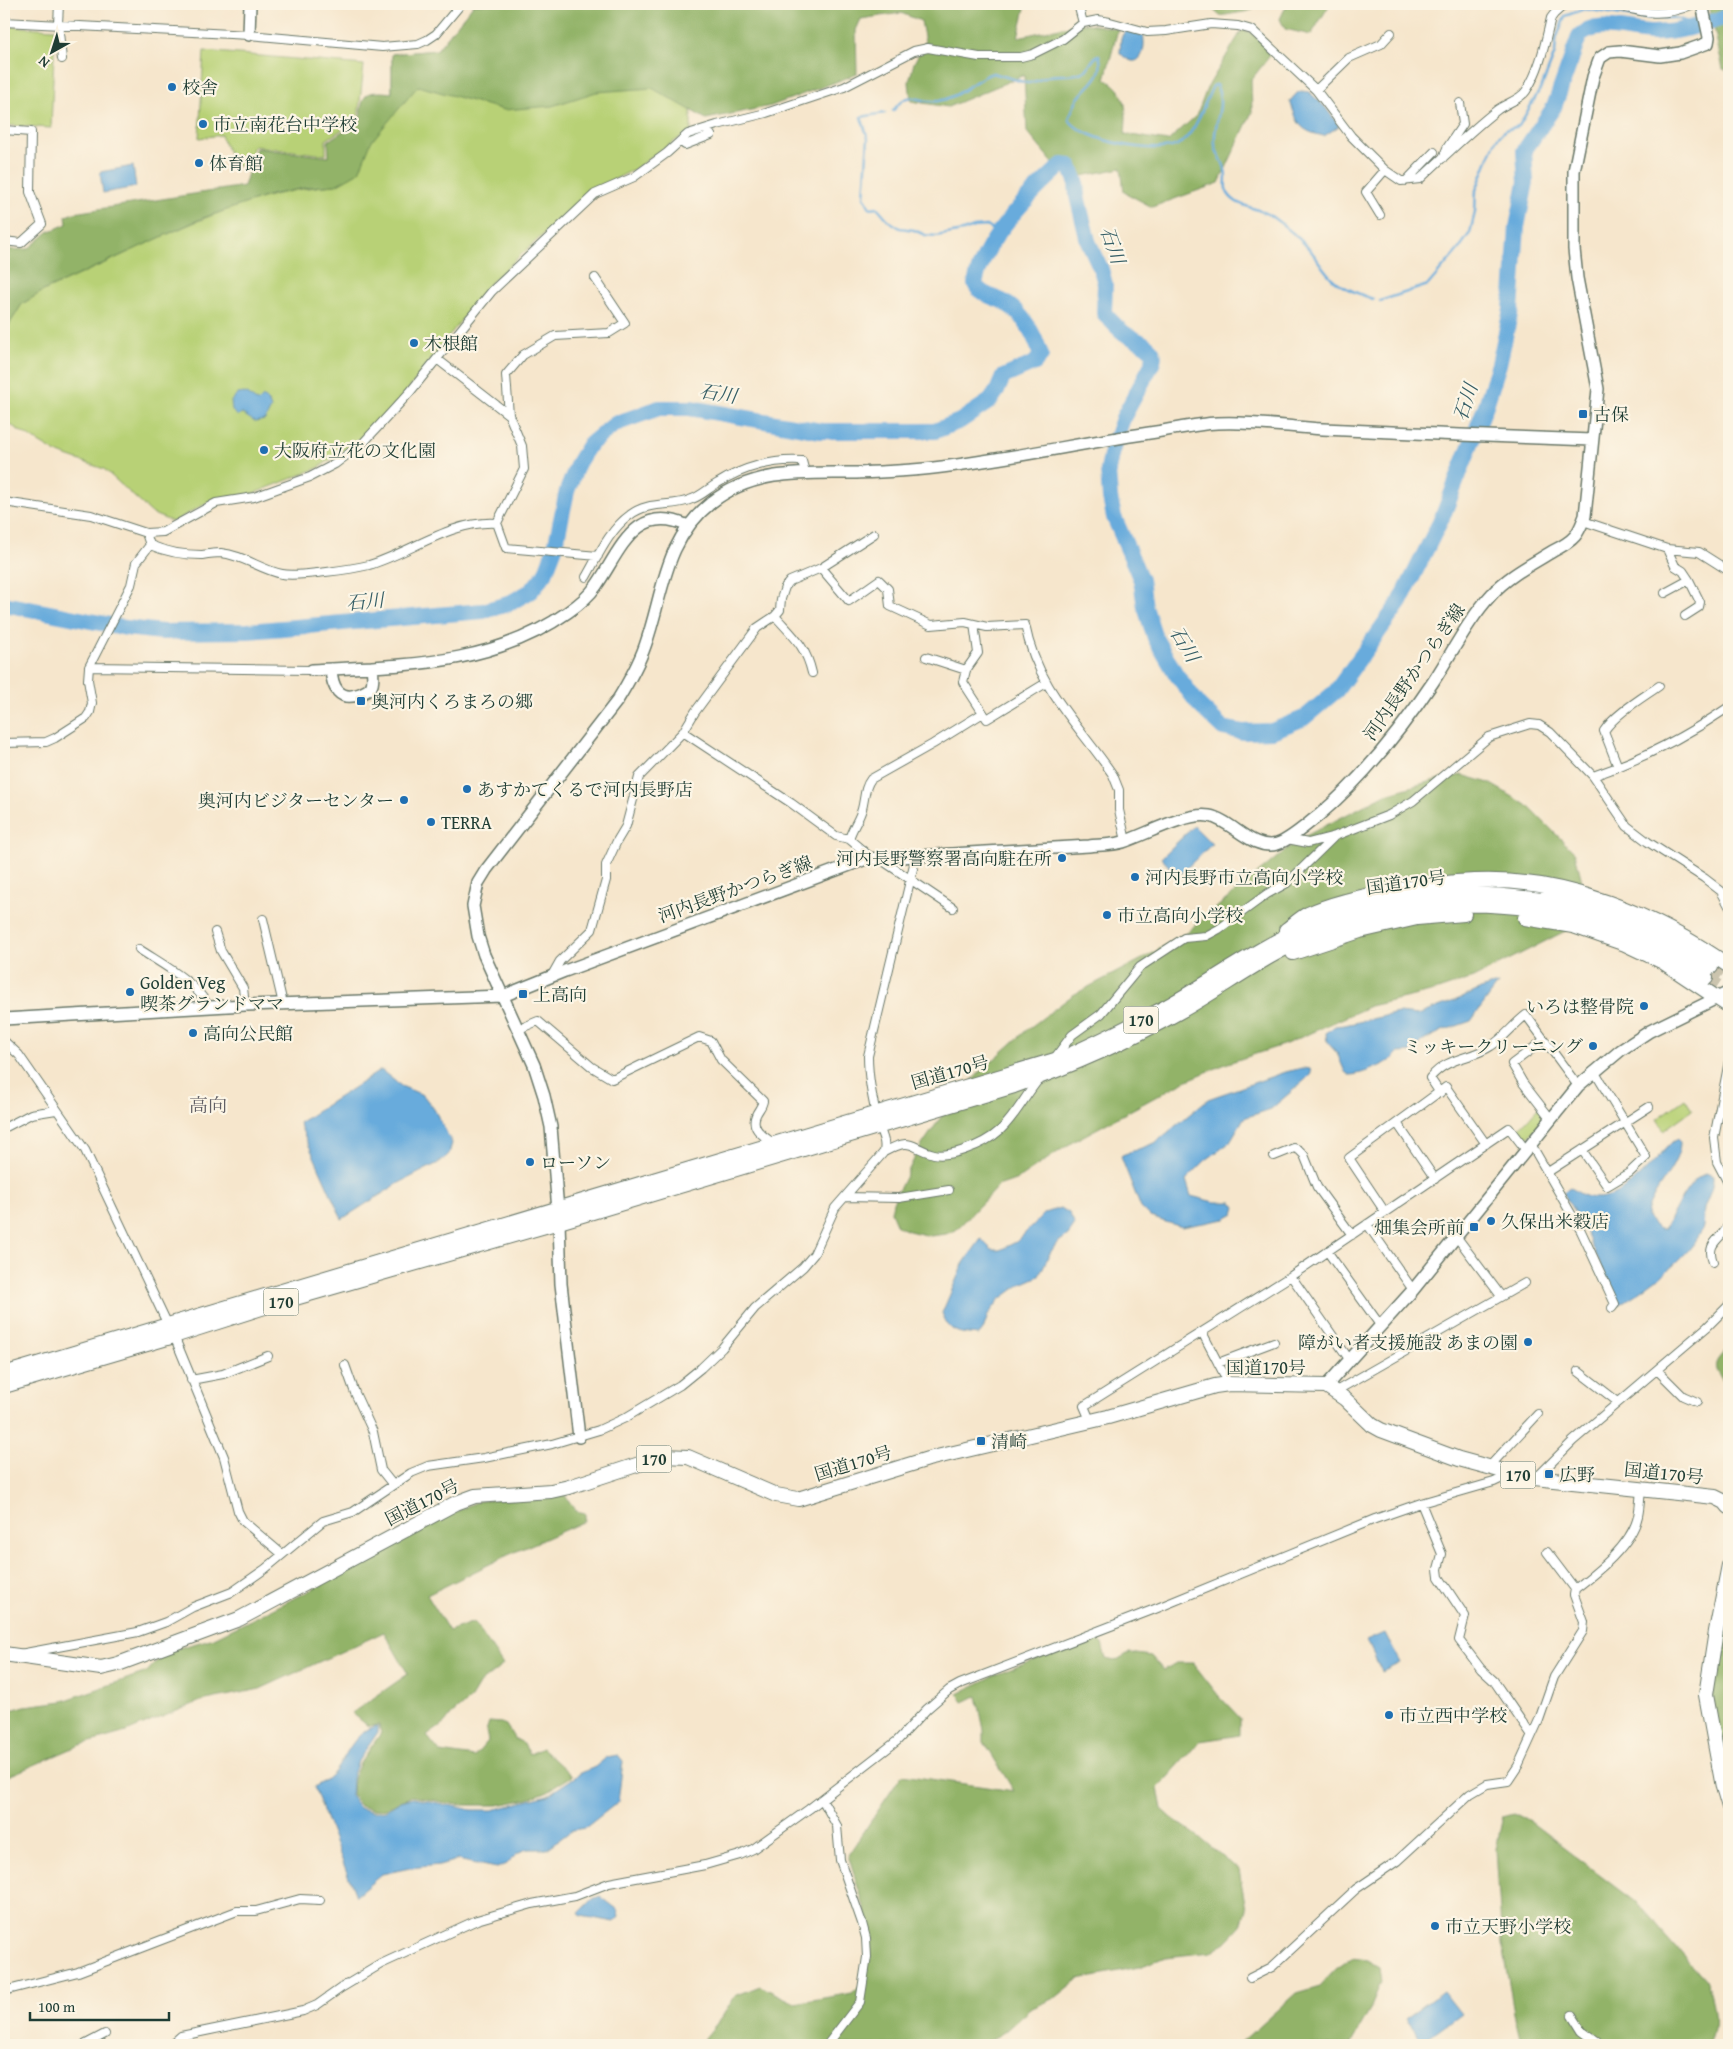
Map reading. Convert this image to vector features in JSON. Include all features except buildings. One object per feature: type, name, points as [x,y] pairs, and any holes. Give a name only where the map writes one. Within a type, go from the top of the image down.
[{"type":"highway","points":[[1260,955],[1306,915],[1355,898],[1415,887],[1475,881],[1504,882],[1553,888],[1609,903],[1638,914],[1691,941],[1729,966]]},
{"type":"highway","name":"国道170号","points":[[4,1374],[272,1304],[878,1119],[1054,1060],[1112,1036],[1260,955],[1361,918],[1417,908],[1473,904],[1524,908],[1577,916],[1628,934],[1709,972]]},
{"type":"highway","points":[[1260,955],[1300,952],[1317,944],[1360,931],[1417,918],[1472,913],[1514,916],[1573,926],[1625,944],[1664,962],[1723,995],[1729,1006]]},
{"type":"highway","name":"国道170号","points":[[558,1216],[774,1143],[878,1119],[1040,1077],[1068,1067],[1117,1045],[1180,1012],[1260,955]]},
{"type":"highway","name":"国道170号","points":[[4,1386],[171,1330]]},
{"type":"highway","name":"国道170号","points":[[10,1655],[101,1668],[161,1648],[239,1619],[456,1503],[475,1496],[551,1491],[569,1487],[664,1456],[688,1458],[776,1495],[798,1499],[928,1460],[1108,1417],[1215,1386],[1229,1384],[1331,1389],[1381,1430],[1452,1457],[1511,1474],[1715,1497],[1725,1502],[1729,1507]]},
{"type":"highway","points":[[1729,1565],[1706,1695],[1721,1778],[1729,1807]]},
{"type":"street","points":[[59,4],[58,24],[62,59]]},
{"type":"street","points":[[249,34],[250,4]]},
{"type":"street","points":[[4,22],[249,34],[382,47],[418,44],[436,34],[461,4]]},
{"type":"street","points":[[1078,4],[1083,23]]},
{"type":"street","points":[[4,502],[91,515],[146,533],[162,532],[216,503],[254,497],[310,477],[335,464],[364,442],[400,404],[492,291],[595,194],[634,177],[667,153],[688,134],[718,124],[766,113],[844,87],[914,51],[928,48],[979,57],[1021,57],[1033,54],[1064,39],[1083,23],[1098,20],[1132,30],[1147,32],[1211,24],[1238,26],[1252,30],[1316,90],[1350,136],[1393,177],[1406,181],[1420,179],[1499,108],[1524,93],[1532,81],[1551,18],[1565,4]]},
{"type":"street","points":[[1609,4],[1664,14],[1678,11],[1694,4]]},
{"type":"street","name":"河内長野かつらぎ線","points":[[4,1019],[245,1005],[504,996],[866,859],[1089,846],[1126,841],[1196,816],[1208,816],[1218,819],[1256,842],[1268,845],[1278,844],[1305,826],[1340,797],[1378,754],[1433,682],[1455,645],[1493,593],[1506,581],[1569,542],[1579,530],[1583,521],[1598,389],[1577,278],[1574,249],[1574,170],[1592,77],[1600,58],[1609,52],[1620,51],[1660,56],[1674,54],[1708,43],[1709,37],[1702,4]]},
{"type":"street","points":[[1316,90],[1350,58],[1381,44],[1391,33]]},
{"type":"street","points":[[1442,159],[1463,124],[1460,103]]},
{"type":"street","points":[[4,130],[31,132],[30,192],[42,224],[21,243],[4,241]]},
{"type":"street","points":[[680,141],[684,145],[711,135]]},
{"type":"street","points":[[1406,181],[1434,152]]},
{"type":"street","points":[[1380,215],[1366,192],[1385,170]]},
{"type":"street","points":[[595,278],[625,322],[609,333],[555,336],[523,354],[506,374],[509,415],[522,446],[524,469],[497,523],[506,548],[598,556]]},
{"type":"street","points":[[437,359],[509,415]]},
{"type":"street","points":[[579,1437],[561,1284],[551,1128],[542,1088],[519,1030],[484,954],[474,919],[473,906],[478,883],[486,870],[609,712],[626,685],[646,645],[668,565],[680,536],[711,503],[722,495],[743,485],[763,478],[788,473],[856,473],[923,469],[962,464],[1089,441],[1216,423],[1592,440]]},
{"type":"street","points":[[586,577],[598,556],[622,523],[636,510],[650,505],[691,500],[720,482],[765,463],[788,460],[802,461],[804,472]]},
{"type":"street","points":[[90,663],[312,670],[413,665],[460,659],[519,639],[552,623],[570,611],[594,588],[627,536],[640,526],[652,520],[664,519],[675,520],[688,526]]},
{"type":"street","points":[[1583,521],[1667,549],[1698,552],[1729,572]]},
{"type":"street","points":[[150,545],[180,553],[201,555],[221,553],[238,557],[282,574],[296,574],[369,565],[452,530],[480,522],[497,523]]},
{"type":"street","points":[[146,533],[150,545]]},
{"type":"street","points":[[551,977],[560,961],[592,930],[606,880],[606,865],[626,826],[639,777],[683,732],[695,712],[757,628],[775,616],[780,610],[781,600],[790,581],[821,568],[874,534]]},
{"type":"street","points":[[4,743],[46,742],[86,718],[92,703],[88,680],[90,663],[131,585],[136,563],[150,545]]},
{"type":"street","points":[[1667,549],[1675,566],[1683,571],[1689,580],[1700,602],[1699,607],[1685,616]]},
{"type":"street","points":[[821,568],[849,600],[879,580],[888,589],[890,606],[931,625],[965,622],[987,627],[1025,625],[1029,646],[1046,683],[1062,709],[1114,775],[1119,790],[1119,810],[1126,841]]},
{"type":"street","points":[[1665,593],[1689,580]]},
{"type":"street","points":[[775,616],[808,656],[812,673]]},
{"type":"street","points":[[974,624],[978,653],[966,670],[963,682],[987,719],[1046,683]]},
{"type":"street","points":[[926,657],[966,670]]},
{"type":"street","points":[[331,669],[334,687],[342,694],[352,697],[367,691],[371,687],[373,682],[372,667]]},
{"type":"street","points":[[1618,768],[1604,731],[1631,706],[1659,686]]},
{"type":"street","points":[[1593,776],[1618,768],[1674,742],[1729,706]]},
{"type":"street","points":[[849,839],[862,810],[866,785],[871,779],[983,713]]},
{"type":"street","points":[[1285,839],[1308,843],[1335,836],[1389,816],[1435,784],[1489,737],[1518,726],[1539,725],[1550,732],[1593,776],[1627,826],[1648,842],[1710,882],[1721,891],[1729,906]]},
{"type":"street","points":[[683,732],[791,803],[836,836],[849,839],[953,908]]},
{"type":"street","points":[[1054,1060],[1072,1035],[1101,1014],[1140,967],[1184,938],[1206,936],[1220,928],[1266,894],[1287,883],[1335,836]]},
{"type":"street","points":[[884,1152],[886,1143],[878,1119],[868,1074],[868,1056],[916,856]]},
{"type":"street","points":[[263,919],[283,1004]]},
{"type":"street","points":[[215,932],[221,951],[243,988],[245,1005]]},
{"type":"street","points":[[139,949],[203,995],[209,1007]]},
{"type":"street","points":[[1331,1389],[1349,1358],[1413,1290],[1578,1086],[1621,1050],[1650,1030],[1723,995]]},
{"type":"street","points":[[1440,1093],[1430,1078],[1438,1068],[1490,1047],[1511,1026],[1526,1015],[1578,1086]]},
{"type":"street","points":[[519,1030],[538,1021],[592,1067],[612,1079],[700,1037],[711,1041],[721,1060],[763,1101],[755,1117],[754,1124],[757,1131],[774,1143]]},
{"type":"street","points":[[1544,1040],[1512,1064],[1523,1083],[1551,1119]]},
{"type":"street","points":[[4,1041],[18,1055],[85,1150],[171,1330],[224,1457],[242,1521],[282,1554]]},
{"type":"street","points":[[1729,1062],[1714,1138],[1717,1162],[1729,1185]]},
{"type":"street","points":[[1582,1150],[1607,1186],[1629,1174],[1646,1157],[1626,1121],[1594,1071]]},
{"type":"street","points":[[10,1655],[138,1632],[166,1622],[193,1608],[232,1592],[323,1521],[353,1512],[393,1485],[428,1466],[494,1456],[579,1437],[625,1418],[680,1385],[701,1368],[722,1348],[755,1308],[807,1262],[814,1254],[835,1208],[884,1152],[904,1144],[913,1144],[934,1154],[942,1154],[956,1152],[989,1140],[1012,1119],[1040,1077]]},
{"type":"street","points":[[1386,1212],[1349,1158],[1446,1088],[1486,1144]]},
{"type":"street","points":[[1548,1172],[1649,1108]]},
{"type":"street","points":[[4,1128],[31,1114],[56,1110]]},
{"type":"street","points":[[1397,1123],[1435,1178]]},
{"type":"street","points":[[1090,1420],[1084,1406],[1291,1276],[1508,1128],[1529,1147],[1548,1172],[1600,1269],[1615,1304],[1612,1308]]},
{"type":"street","points":[[1274,1156],[1294,1148],[1304,1155],[1317,1187],[1352,1235]]},
{"type":"street","points":[[845,1197],[899,1198],[949,1190]]},
{"type":"street","points":[[1713,1262],[1709,1252],[1710,1248],[1727,1229],[1729,1223]]},
{"type":"street","points":[[1367,1224],[1413,1290]]},
{"type":"street","points":[[1456,1236],[1501,1296]]},
{"type":"street","points":[[1327,1251],[1380,1325]]},
{"type":"street","points":[[1291,1276],[1349,1358]]},
{"type":"street","points":[[1331,1389],[1526,1282]]},
{"type":"street","points":[[1536,1478],[1573,1441],[1657,1370],[1729,1305]]},
{"type":"street","points":[[1202,1332],[1229,1384]]},
{"type":"street","points":[[1218,1363],[1274,1342]]},
{"type":"street","points":[[191,1380],[223,1374],[268,1356]]},
{"type":"street","points":[[346,1365],[355,1393],[372,1432],[381,1470],[393,1485]]},
{"type":"street","points":[[1657,1370],[1683,1396],[1698,1402]]},
{"type":"street","points":[[1578,1372],[1618,1402]]},
{"type":"street","points":[[1489,1467],[1538,1414]]},
{"type":"street","points":[[171,2045],[181,2036],[303,2011],[317,2005],[381,1964],[477,1920],[532,1904],[575,1896],[609,1883],[662,1874],[740,1855],[753,1850],[897,1741],[927,1709],[960,1684],[1005,1668],[1269,1561],[1421,1503],[1485,1485],[1511,1474]]},
{"type":"street","points":[[1250,1978],[1272,1967],[1356,1889],[1397,1861],[1470,1794],[1487,1784],[1508,1781],[1518,1766],[1554,1677],[1583,1631],[1584,1622],[1574,1594],[1575,1589],[1617,1552],[1633,1530],[1638,1517],[1641,1489]]},
{"type":"street","points":[[1421,1503],[1442,1554],[1438,1569],[1439,1577],[1464,1616],[1459,1640],[1481,1669],[1494,1681],[1531,1735]]},
{"type":"street","points":[[1547,1552],[1575,1589]]},
{"type":"street","points":[[822,1799],[837,1826],[840,1860],[862,1923],[866,1938],[867,1957],[860,2002],[827,2045]]},
{"type":"street","points":[[4,1991],[78,1972],[237,1911],[256,1911],[300,1899],[320,1900]]},
{"type":"street","points":[[1572,2015],[1582,2031],[1601,2045]]},
{"type":"street","points":[[84,2045],[105,2034]]},
{"type":"green space","name":"大阪府立花の文化園","points":[[474,4],[691,106],[691,130],[633,170],[590,192],[489,284],[399,401],[361,439],[318,468],[252,494],[214,499],[173,522],[153,514],[104,469],[55,452],[4,421],[4,369],[7,363],[4,360],[4,332],[22,304],[45,290],[210,216],[259,199],[309,188],[335,185],[392,93],[392,54],[437,50]]},
{"type":"green space","points":[[474,4],[1026,4],[1018,37],[1083,23],[1118,29],[1105,79],[1113,84],[1122,95],[1126,109],[1125,134],[1168,141],[1197,115],[1207,88],[1242,30],[1252,33],[1272,53],[1251,80],[1252,112],[1219,183],[1152,207],[1124,192],[1121,168],[1082,176],[1052,162],[1027,132],[1024,75],[948,107],[911,101],[909,82],[914,63],[925,42],[921,21],[901,13],[861,19],[856,30],[857,74],[771,106],[706,119],[652,88],[596,92],[552,106],[504,110],[418,86],[371,142],[359,172],[336,185],[309,187],[271,195],[203,218],[45,290],[22,304],[4,333],[4,250],[28,249],[48,232],[67,224],[66,216],[74,213],[244,186],[256,148],[329,157],[328,141],[360,120],[362,104],[367,95],[376,92],[392,93],[392,54],[437,50]]},
{"type":"green space","points":[[1207,4],[1260,4],[1249,11],[1220,16]]},
{"type":"green space","points":[[1287,4],[1330,4],[1311,35],[1285,29],[1280,19]]},
{"type":"green space","points":[[1698,4],[1729,4],[1729,71],[1723,69],[1709,5]]},
{"type":"green space","points":[[4,26],[55,29],[51,128],[4,125]]},
{"type":"green space","points":[[204,51],[364,65],[358,119],[326,140],[326,155],[254,146],[246,166],[233,165],[221,135],[199,138]]},
{"type":"green space","points":[[1462,775],[1489,783],[1527,805],[1575,853],[1587,902],[1583,922],[1473,978],[1435,991],[1370,1006],[1286,1044],[1228,1063],[1183,1082],[1074,1141],[1018,1179],[998,1186],[956,1230],[946,1234],[930,1236],[897,1226],[891,1212],[893,1202],[918,1151],[947,1108],[981,1071],[1028,1029],[1073,995],[1148,956],[1186,933],[1298,840],[1386,794],[1435,780]]},
{"type":"green space","points":[[1685,1099],[1692,1110],[1664,1130],[1657,1119]]},
{"type":"green space","points":[[1539,1107],[1546,1116],[1526,1140],[1519,1129]]},
{"type":"green space","points":[[1729,1348],[1729,1387],[1719,1376],[1716,1363]]},
{"type":"green space","points":[[564,1494],[576,1511],[585,1513],[585,1521],[508,1555],[427,1595],[449,1631],[474,1622],[503,1665],[480,1683],[471,1698],[451,1715],[445,1723],[427,1736],[440,1752],[474,1757],[488,1741],[486,1731],[489,1722],[506,1725],[514,1738],[523,1743],[530,1754],[542,1748],[572,1776],[548,1791],[528,1799],[498,1805],[458,1805],[412,1796],[386,1808],[373,1810],[360,1806],[352,1795],[353,1779],[360,1763],[381,1733],[379,1725],[368,1726],[352,1713],[408,1674],[384,1632],[260,1689],[201,1701],[126,1732],[80,1745],[4,1778],[4,1712],[25,1706],[63,1701],[147,1672],[165,1652],[214,1638],[321,1585],[479,1501]]},
{"type":"green space","points":[[1729,1591],[1729,1784],[1712,1698]]},
{"type":"green space","points":[[1095,1637],[1102,1644],[1106,1659],[1115,1661],[1129,1653],[1151,1656],[1163,1670],[1177,1663],[1193,1663],[1218,1695],[1240,1718],[1240,1735],[1200,1741],[1158,1788],[1162,1809],[1239,1870],[1246,1909],[1241,1926],[1226,1942],[1211,1952],[1166,1957],[1139,1967],[1078,1979],[1053,1999],[1030,2009],[1004,2032],[982,2045],[704,2045],[705,2038],[722,2017],[735,1996],[760,1986],[795,2003],[852,1993],[862,1984],[868,1960],[865,1910],[848,1855],[902,1775],[1014,1791],[984,1742],[984,1730],[977,1696],[963,1702],[958,1694],[995,1675]]},
{"type":"green space","points":[[1514,1813],[1532,1823],[1635,1901],[1706,1981],[1714,2013],[1714,2030],[1708,2045],[1522,2045],[1502,1944],[1496,1849],[1503,1816]]},
{"type":"green space","points":[[1352,1958],[1367,1960],[1379,1967],[1381,1982],[1369,2011],[1350,2045],[1238,2045],[1296,1993],[1320,1986],[1336,1969]]},
{"type":"water","points":[[1126,29],[1143,34],[1144,47],[1137,61],[1127,59],[1120,53],[1121,38]]},
{"type":"water","points":[[1301,91],[1309,92],[1325,107],[1339,126],[1324,136],[1304,129],[1295,115],[1290,101]]},
{"type":"water","points":[[133,166],[136,187],[103,193],[100,172]]},
{"type":"water","points":[[245,393],[258,402],[263,397],[269,403],[271,408],[265,420],[255,422],[241,413],[238,416],[232,411],[231,401],[238,394]]},
{"type":"water","points":[[1194,826],[1212,844],[1178,876],[1161,858]]},
{"type":"water","points":[[1498,984],[1471,1021],[1442,1031],[1423,1041],[1412,1052],[1398,1053],[1386,1063],[1375,1068],[1349,1075],[1345,1072],[1337,1053],[1327,1042],[1326,1033],[1335,1026],[1398,1013],[1418,1015],[1483,988]]},
{"type":"water","points":[[1302,1068],[1310,1069],[1311,1074],[1271,1109],[1244,1118],[1229,1143],[1206,1160],[1186,1180],[1191,1196],[1214,1202],[1232,1202],[1236,1207],[1234,1214],[1225,1219],[1182,1227],[1150,1217],[1141,1208],[1121,1157],[1122,1155],[1155,1143],[1208,1099],[1282,1073]]},
{"type":"water","points":[[381,1070],[401,1086],[423,1095],[434,1109],[452,1143],[449,1154],[442,1161],[399,1183],[342,1219],[299,1123]]},
{"type":"water","points":[[1677,1139],[1680,1142],[1679,1152],[1652,1200],[1647,1218],[1659,1229],[1664,1229],[1687,1190],[1699,1177],[1706,1173],[1713,1176],[1713,1181],[1704,1209],[1702,1229],[1695,1243],[1676,1263],[1641,1291],[1619,1305],[1587,1235],[1563,1192],[1570,1188],[1581,1194],[1596,1198],[1609,1196],[1633,1182]]},
{"type":"water","points":[[1061,1208],[1069,1213],[1075,1225],[1068,1235],[1056,1244],[1039,1276],[1021,1284],[999,1300],[988,1315],[983,1330],[979,1335],[960,1333],[952,1329],[942,1313],[963,1264],[981,1239],[992,1250],[1000,1250],[1016,1242],[1045,1213]]},
{"type":"water","points":[[1385,1633],[1400,1663],[1382,1672],[1367,1641]]},
{"type":"water","points":[[378,1726],[378,1732],[358,1761],[352,1778],[351,1797],[359,1808],[373,1812],[386,1810],[401,1801],[413,1798],[472,1810],[493,1810],[548,1795],[581,1773],[595,1767],[607,1757],[618,1755],[623,1761],[618,1802],[585,1828],[572,1830],[547,1849],[526,1849],[507,1864],[497,1868],[457,1860],[439,1865],[410,1868],[382,1874],[356,1896],[314,1787],[334,1773],[353,1743],[363,1732]]},
{"type":"water","points":[[600,1896],[617,1909],[619,1917],[615,1922],[581,1916],[579,1913],[593,1899]]},
{"type":"water","points":[[1443,1991],[1461,2014],[1423,2042],[1405,2019]]},
{"type":"waterway","points":[[1380,301],[1428,285],[1470,233],[1475,212],[1476,190],[1496,140],[1505,130],[1519,126],[1542,86],[1555,53],[1556,39],[1565,16],[1584,9],[1642,18],[1675,18],[1697,25]]},
{"type":"waterway","name":"石川","points":[[4,604],[126,628],[162,632],[248,631],[483,611],[508,604],[531,591],[545,574],[555,548],[567,491],[578,463],[589,445],[615,424],[659,408],[690,408],[821,431],[935,431],[960,421],[990,401],[1003,377],[1035,363],[1041,355],[1032,333],[1019,314],[1003,302],[981,291],[975,284],[980,267],[998,234],[1022,204],[1062,165],[1070,166],[1076,181],[1077,196],[1088,241],[1101,269],[1105,284],[1104,313],[1121,331],[1148,346],[1154,354],[1152,364],[1123,418],[1108,470],[1110,498],[1114,517],[1141,580],[1145,607],[1155,638],[1176,674],[1199,705],[1223,728],[1243,732],[1272,731],[1304,718],[1336,691],[1400,602],[1442,518],[1486,405],[1499,364],[1511,310],[1517,227],[1526,182],[1524,151],[1554,107],[1579,37],[1586,31],[1604,27],[1653,33],[1672,31],[1692,28],[1729,16]]},
{"type":"waterway","points":[[893,111],[904,99],[913,98],[930,101],[946,99],[979,79],[993,73],[1027,83],[1050,76],[1078,74],[1086,70],[1099,55],[1100,69],[1098,75],[1077,100],[1069,119],[1076,127],[1105,140],[1141,147],[1171,147],[1181,143],[1192,131],[1213,86],[1216,85],[1219,92],[1220,108],[1215,130],[1215,145],[1224,167],[1226,189],[1229,195],[1239,203],[1271,216],[1287,228],[1307,246],[1328,274],[1339,284],[1353,292],[1373,299]]},
{"type":"waterway","points":[[885,113],[861,117],[868,138],[864,197],[870,208],[877,207],[889,221],[900,228],[914,230],[925,235],[936,236],[974,227],[987,226],[998,233]]},
{"type":"tunnel","points":[[1711,967],[1729,980]]},
{"type":"tunnel","points":[[1706,978],[1729,993]]},
{"type":"place","name":"校舎","points":[[172,87]]},
{"type":"place","name":"市立南花台中学校","points":[[203,124]]},
{"type":"place","name":"体育館","points":[[199,163]]},
{"type":"place","name":"木根館","points":[[414,343]]},
{"type":"place","name":"古保","points":[[1583,414]]},
{"type":"place","name":"大阪府立花の文化園","points":[[264,450]]},
{"type":"place","name":"奥河内くろまろの郷","points":[[361,701]]},
{"type":"place","name":"あすかてくるで河内長野店","points":[[467,789]]},
{"type":"place","name":"奥河内ビジターセンター","points":[[404,800]]},
{"type":"place","name":"TERRA","points":[[431,822]]},
{"type":"place","name":"河内長野警察署高向駐在所","points":[[1062,858]]},
{"type":"place","name":"河内長野市立高向小学校","points":[[1135,877]]},
{"type":"place","name":"市立高向小学校","points":[[1107,915]]},
{"type":"place","name":"Golden Veg 喫茶グランドママ","points":[[130,992]]},
{"type":"place","name":"上高向","points":[[523,994]]},
{"type":"place","name":"いろは整骨院","points":[[1644,1006]]},
{"type":"place","name":"高向公民館","points":[[193,1033]]},
{"type":"place","name":"ミッキークリーニング","points":[[1593,1046]]},
{"type":"place","name":"ローソン","points":[[530,1162]]},
{"type":"place","name":"久保出米穀店","points":[[1491,1221]]},
{"type":"place","name":"畑集会所前","points":[[1474,1227]]},
{"type":"place","name":"障がい者支援施設 あまの園","points":[[1528,1342]]},
{"type":"place","name":"清崎","points":[[981,1441]]},
{"type":"place","name":"広野","points":[[1549,1474]]},
{"type":"place","name":"市立西中学校","points":[[1389,1715]]},
{"type":"place","name":"市立天野小学校","points":[[1435,1926]]},
{"type":"district","name":"高向","points":[[208,1105]]}]
